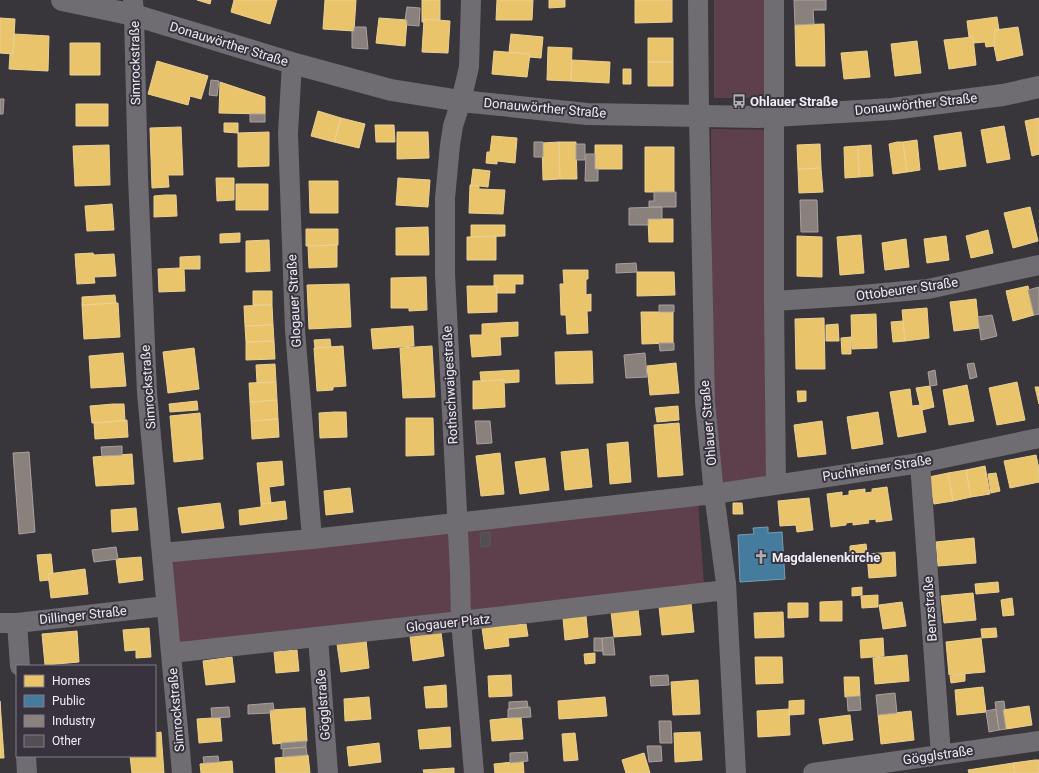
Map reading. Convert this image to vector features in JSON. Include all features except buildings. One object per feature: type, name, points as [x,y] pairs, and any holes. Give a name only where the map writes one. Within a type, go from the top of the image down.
[{"type":"street","name":"Donauwörther Straße","points":[[62,0],[134,7],[292,63],[391,90],[461,101],[587,114],[759,117],[892,109],[1003,95],[1039,87]]},
{"type":"street","name":"Rothschwaigestraße","points":[[471,0],[469,67],[453,126],[450,145],[445,198],[445,274],[462,621],[474,773]]},
{"type":"street","name":"Ohlauer Straße","points":[[698,0],[705,402],[714,494],[726,583],[736,773]]},
{"type":"street","points":[[774,0],[774,301],[776,484]]},
{"type":"street","name":"Simrockstraße","points":[[134,7],[138,176],[147,393],[182,773]]},
{"type":"street","name":"Glogauer Straße","points":[[292,63],[288,133],[294,330],[312,539]]},
{"type":"street","name":"Ottobeurer Straße","points":[[774,301],[928,289],[1039,265]]},
{"type":"street","name":"Puchheimer Straße","points":[[714,494],[920,463],[1039,438]]},
{"type":"street","name":"Benzstraße","points":[[920,463],[941,755]]},
{"type":"street","points":[[162,553],[312,539],[714,494]]},
{"type":"street","name":"Glogauer Platz","points":[[171,653],[726,590]]},
{"type":"street","name":"Dillinger Straße","points":[[8,623],[166,606]]},
{"type":"street","points":[[8,623],[20,665]]},
{"type":"street","name":"Gögglstraße","points":[[318,637],[328,773]]},
{"type":"street","name":"Gögglstraße","points":[[812,773],[1039,741]]},
{"type":"street","points":[[26,757],[28,773]]},
{"type":"shaded area","points":[[714,0],[764,0],[764,98],[714,98]]},
{"type":"shaded area","points":[[711,129],[772,130],[769,476],[721,484],[713,400]]},
{"type":"shaded area","points":[[698,501],[704,584],[176,647],[168,555]]},
{"type":"place","name":"Ohlauer Straße","points":[[739,101]]},
{"type":"place","name":"Magdalenenkirche","points":[[761,557]]}]
